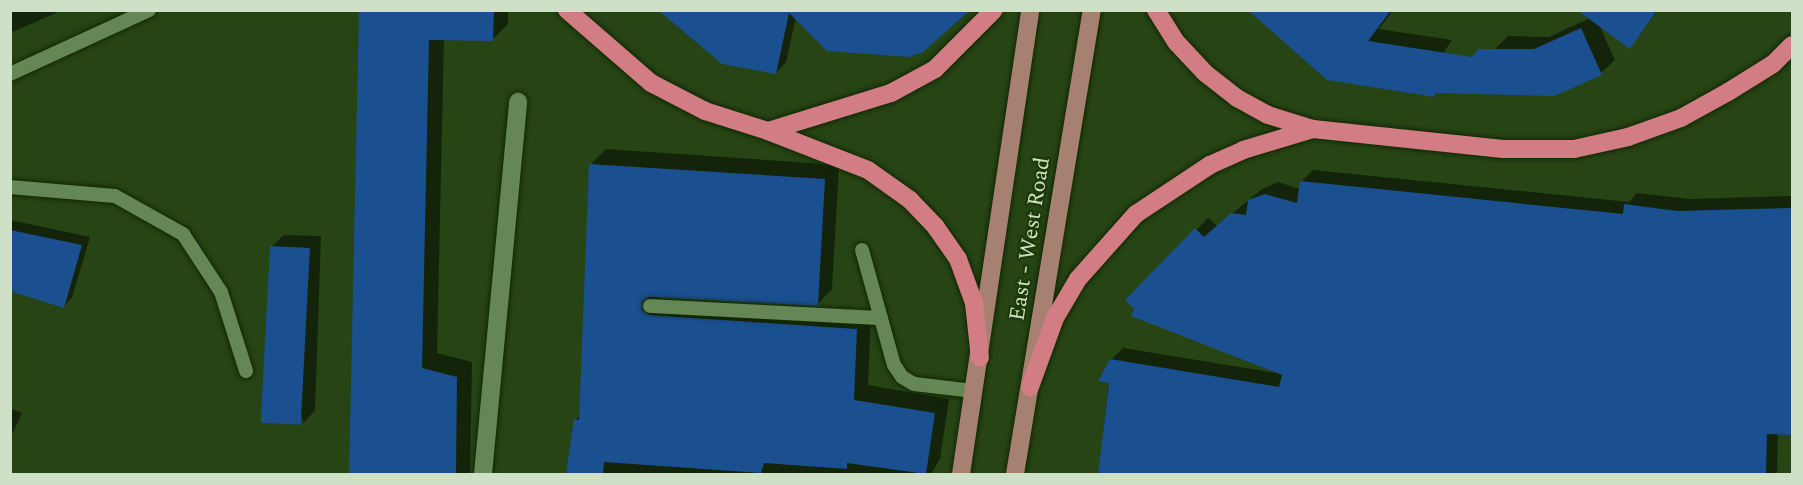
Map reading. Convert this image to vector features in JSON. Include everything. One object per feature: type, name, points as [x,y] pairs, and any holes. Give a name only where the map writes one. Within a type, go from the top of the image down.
[{"type":"highway","points":[[567,10],[651,82],[705,111],[768,131],[868,170],[910,200],[935,226],[958,259],[974,303],[980,358]]},
{"type":"highway","points":[[768,131],[891,93],[935,69],[994,10]]},
{"type":"highway","points":[[1156,10],[1178,43],[1237,98],[1268,115],[1313,129],[1503,149],[1574,148],[1628,138],[1681,118],[1773,64],[1792,45]]},
{"type":"highway","points":[[1029,387],[1055,318],[1078,279],[1136,214],[1210,165],[1243,150],[1313,129]]},
{"type":"main road","name":"East - West Road","points":[[961,474],[1030,10]]},
{"type":"main road","name":"East - West Road","points":[[1015,474],[1092,10]]},
{"type":"street","points":[[483,474],[518,102]]},
{"type":"lane","points":[[10,74],[149,10]]},
{"type":"lane","points":[[10,187],[115,196],[183,234],[221,292],[246,371]]},
{"type":"lane","points":[[862,250],[894,365],[902,377],[914,384],[974,391]]},
{"type":"lane","points":[[650,306],[881,318]]},
{"type":"building","points":[[359,10],[494,10],[493,41],[429,40],[422,368],[457,377],[456,474],[349,474]]},
{"type":"building","points":[[658,10],[970,10],[923,52],[909,57],[827,51],[789,13],[776,74],[722,64]]},
{"type":"building","points":[[1248,10],[1391,10],[1368,41],[1472,57],[1478,49],[1534,49],[1581,28],[1602,75],[1554,96],[1435,93],[1435,97],[1327,80]]},
{"type":"building","points":[[1577,10],[1657,10],[1630,49]]},
{"type":"building","points":[[589,164],[825,179],[818,306],[650,297],[643,301],[642,310],[650,315],[857,329],[854,400],[935,413],[926,474],[847,463],[847,469],[764,463],[761,473],[604,462],[603,474],[566,474],[574,419],[579,420]]},
{"type":"building","points":[[1300,181],[1623,214],[1624,204],[1677,211],[1792,208],[1792,435],[1767,434],[1766,474],[1098,474],[1109,383],[1098,381],[1110,359],[1279,387],[1282,375],[1131,316],[1134,309],[1125,300],[1195,228],[1204,237],[1231,213],[1246,215],[1248,200],[1265,194],[1297,203]]},
{"type":"building","points":[[10,230],[82,245],[64,308],[10,291]]},
{"type":"building","points":[[270,246],[310,248],[301,425],[261,423]]}]
